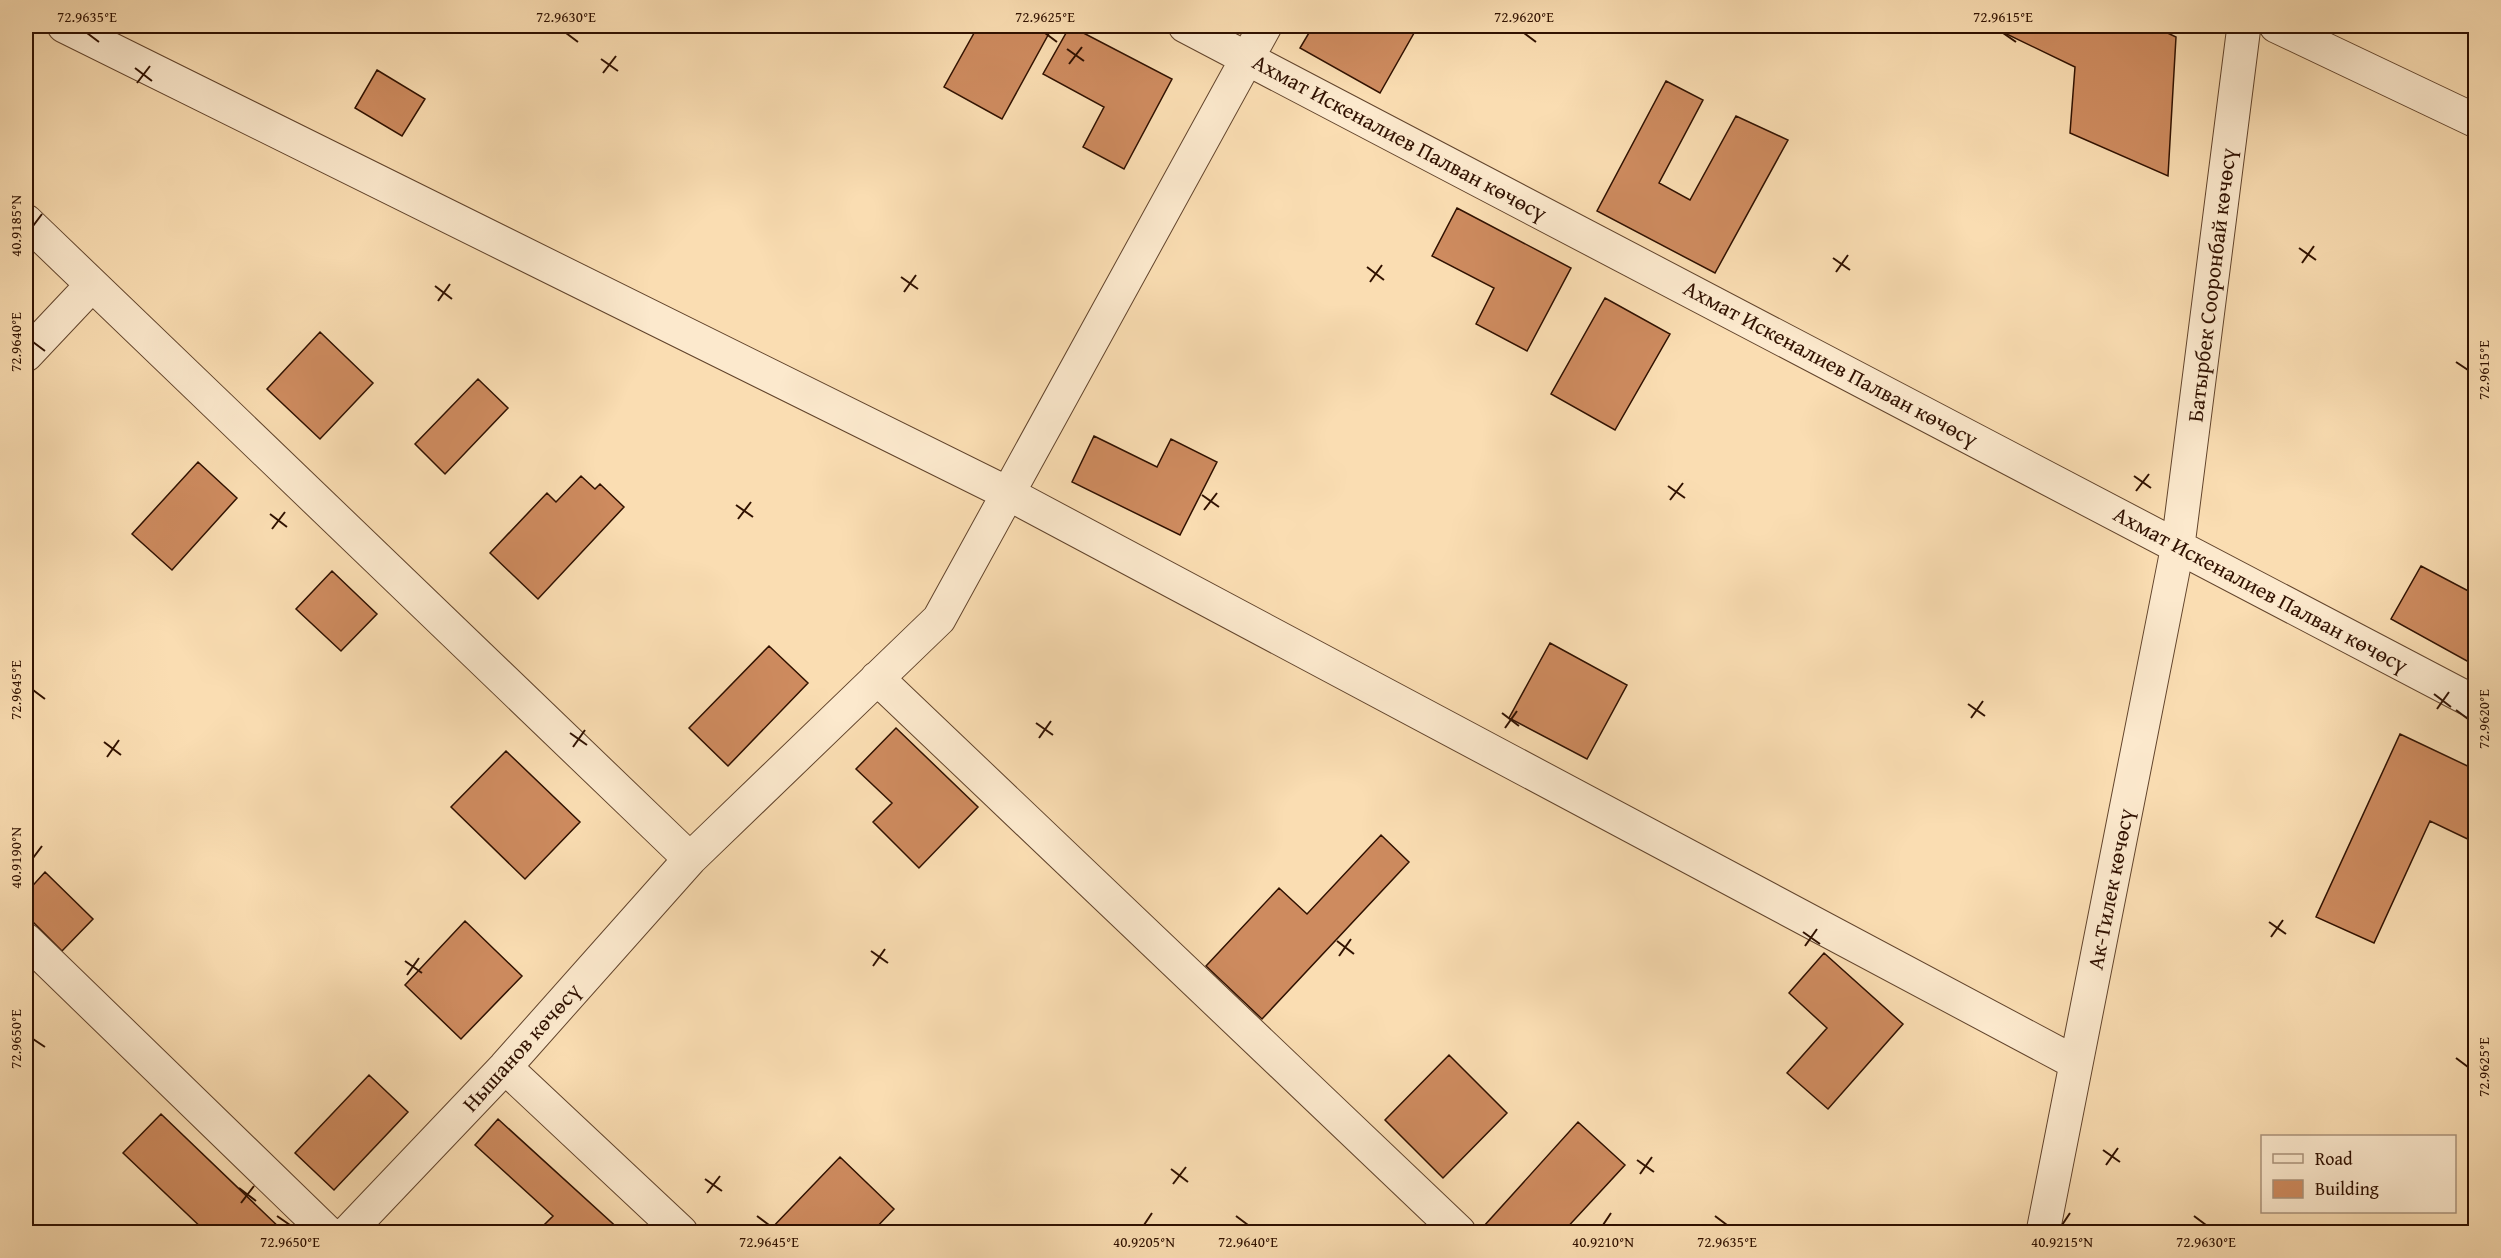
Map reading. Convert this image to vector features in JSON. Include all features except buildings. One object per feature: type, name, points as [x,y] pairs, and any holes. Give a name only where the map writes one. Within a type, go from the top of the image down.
[{"type":"street","points":[[64,26],[1007,493],[2076,1064]]},
{"type":"street","name":"Ахмат Искеналиев Палван көчөсү","points":[[1185,26],[2178,545],[2475,703]]},
{"type":"street","name":"Нышанов көчөсү","points":[[348,1233],[505,1067],[690,859],[939,619],[1265,26]]},
{"type":"street","name":"Батырбек Сооронбай көчөсү","points":[[2178,545],[2244,26]]},
{"type":"street","points":[[2276,26],[2475,121]]},
{"type":"street","points":[[26,221],[690,859]]},
{"type":"street","points":[[26,355],[92,285]]},
{"type":"street","name":"Ак-Тилек көчөсү","points":[[2043,1233],[2178,545]]},
{"type":"street","points":[[877,678],[1458,1233]]},
{"type":"street","points":[[26,940],[327,1233]]},
{"type":"street","points":[[505,1067],[681,1233]]}]
